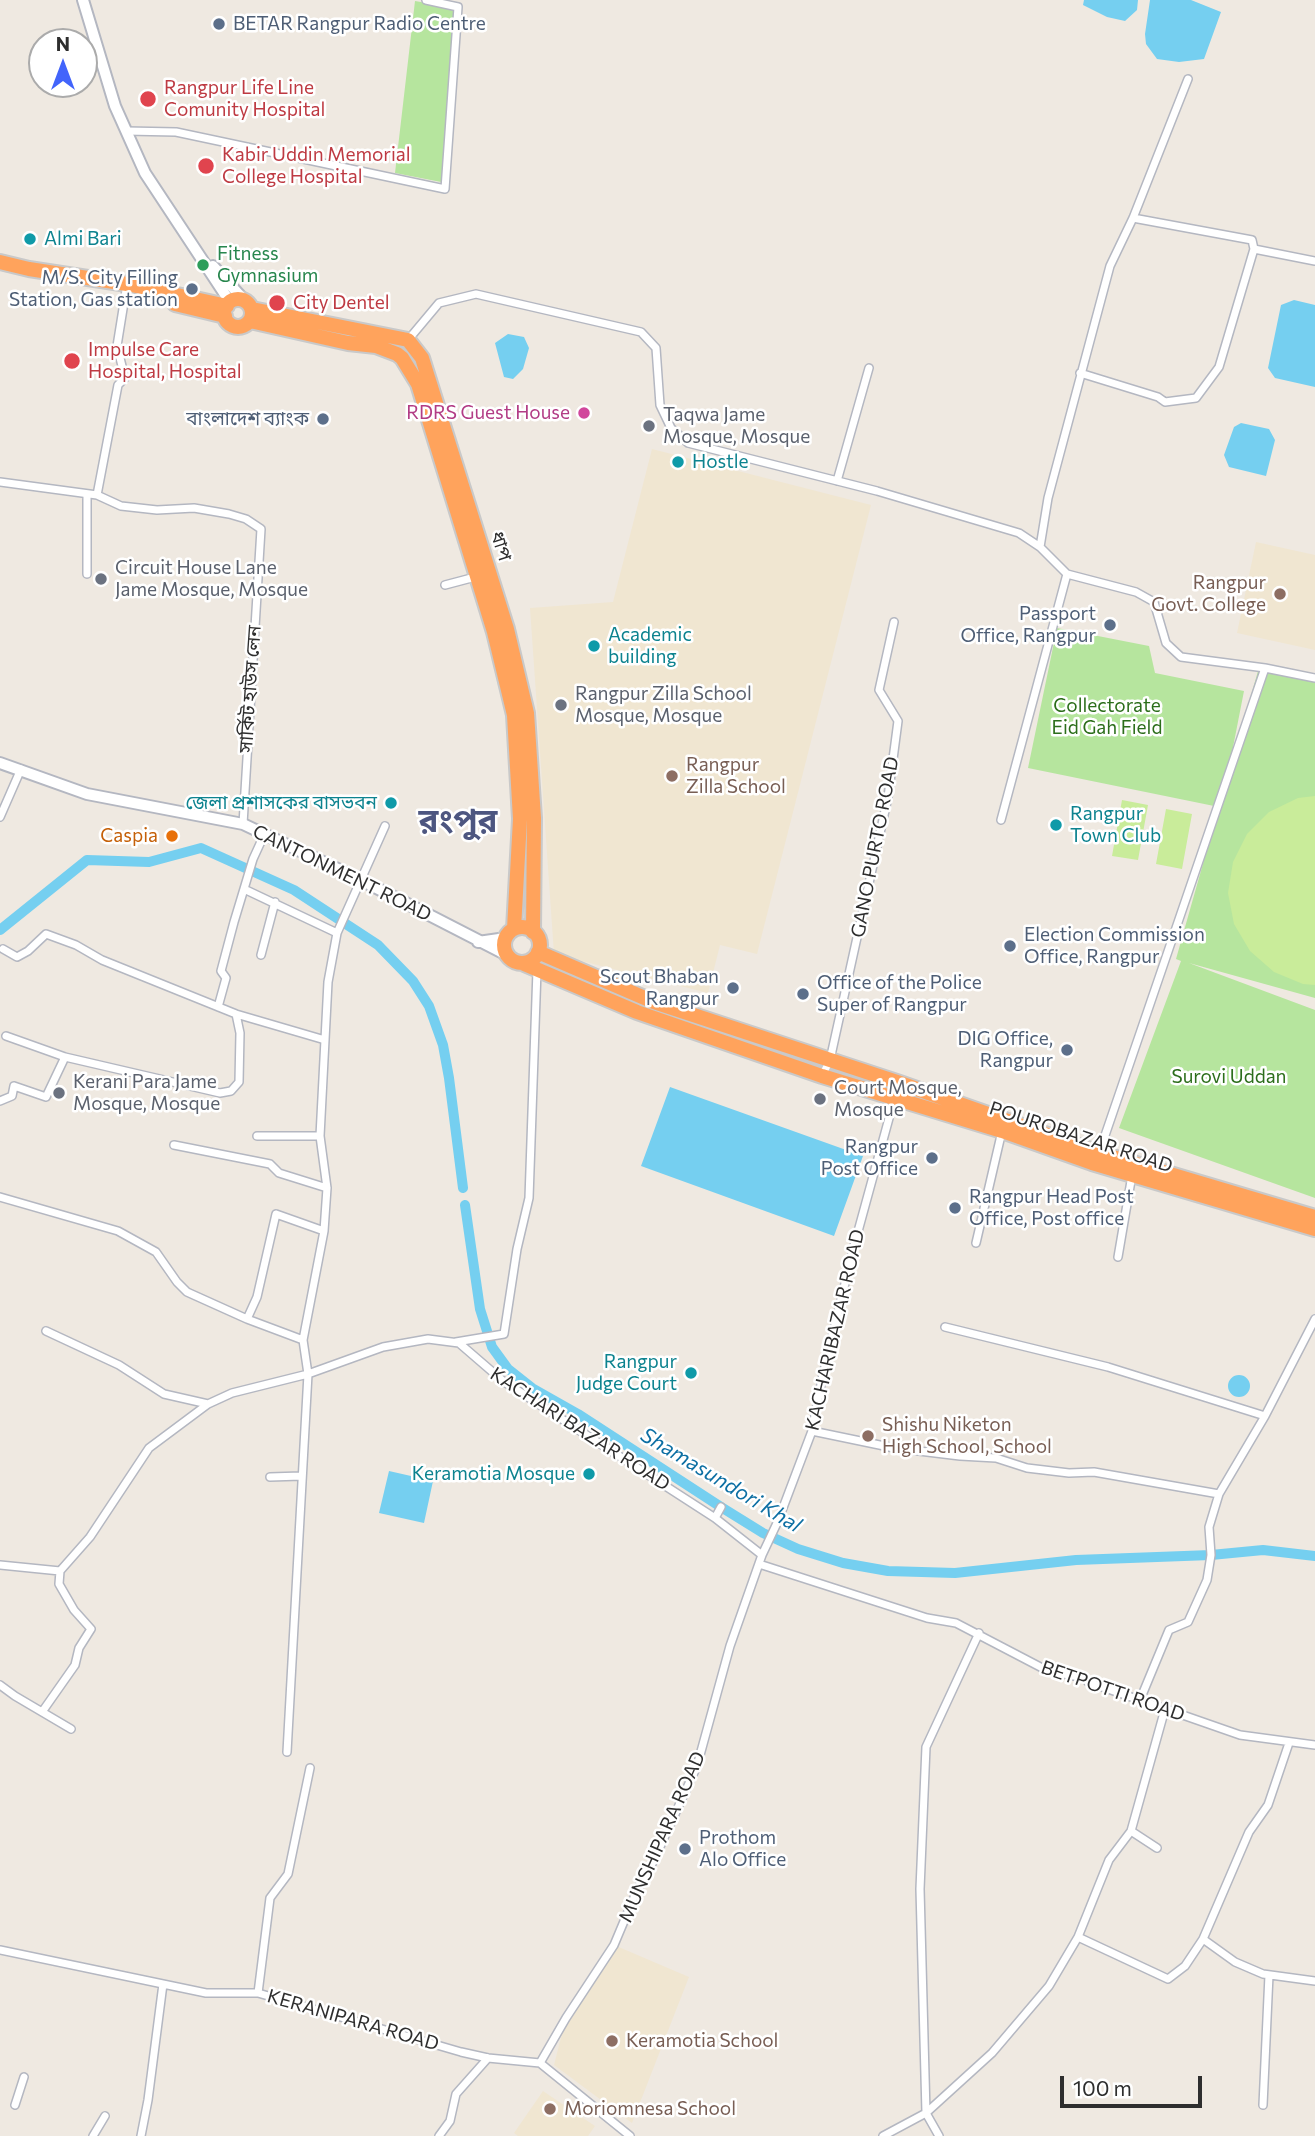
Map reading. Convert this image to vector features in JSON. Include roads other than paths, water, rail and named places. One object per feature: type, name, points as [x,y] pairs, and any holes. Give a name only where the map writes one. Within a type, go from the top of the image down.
[{"type":"highway","name":"ধাপ","points":[[0,262],[408,340],[422,358],[431,380],[483,575],[514,715],[520,819],[510,933],[504,943],[507,955]]},
{"type":"highway","name":"ধাপ","points":[[0,272],[127,287]]},
{"type":"highway","name":"ধাপ","points":[[238,309],[348,343],[376,346],[402,358],[418,384],[483,575],[507,629],[527,713],[534,818],[533,932],[540,945],[538,953]]},
{"type":"highway","points":[[510,933],[521,927],[533,932]]},
{"type":"highway","points":[[507,955],[522,963],[538,953]]},
{"type":"highway","name":"POUROBAZAR ROAD","points":[[538,953],[654,1002],[1099,1153],[1315,1217]]},
{"type":"highway","name":"POUROBAZAR ROAD","points":[[522,963],[637,1012],[822,1076],[1002,1131],[1092,1163],[1315,1229]]},
{"type":"main road","points":[[83,0],[115,106],[145,173],[238,309]]},
{"type":"main road","name":"CANTONMENT ROAD","points":[[0,763],[87,794],[243,824],[359,879],[507,955]]},
{"type":"main road","points":[[478,942],[510,933]]},
{"type":"street","points":[[126,131],[176,132],[445,189],[458,7],[426,0]]},
{"type":"street","points":[[1040,547],[1048,498],[1110,266],[1133,218],[1188,79]]},
{"type":"street","points":[[1080,373],[1158,397],[1165,402],[1196,398],[1219,368],[1254,248],[1252,240],[1133,218]]},
{"type":"street","points":[[1254,248],[1315,261]]},
{"type":"street","points":[[97,495],[118,384],[125,378],[117,346],[127,287]]},
{"type":"street","points":[[408,340],[439,303],[476,294],[641,332],[656,348],[660,405],[671,428],[688,443],[837,481],[1019,533],[1040,547],[1067,574],[1136,592],[1154,602],[1167,643],[1181,657],[1265,668],[1315,678]]},
{"type":"street","points":[[837,481],[869,368]]},
{"type":"street","name":"সার্কিট হাউস লেন","points":[[0,482],[97,495],[121,506],[157,510],[194,508],[229,514],[246,519],[261,529],[243,824]]},
{"type":"street","points":[[87,574],[88,494]]},
{"type":"street","points":[[1001,820],[1067,574]]},
{"type":"street","points":[[445,585],[483,575]]},
{"type":"street","name":"GANO PURTO ROAD","points":[[822,1076],[830,1060],[888,797],[898,721],[879,690],[894,622]]},
{"type":"street","points":[[1099,1153],[1265,668]]},
{"type":"street","points":[[0,817],[21,769]]},
{"type":"street","points":[[299,1376],[303,1340],[324,1231],[327,1188],[320,1136],[328,982],[337,933],[385,826]]},
{"type":"street","points":[[218,1007],[226,978],[221,971],[253,859],[264,835]]},
{"type":"street","points":[[244,889],[337,933]]},
{"type":"street","points":[[261,955],[275,902]]},
{"type":"street","points":[[3,948],[17,957],[28,951],[46,934],[76,945],[102,960],[236,1014],[325,1040]]},
{"type":"street","points":[[42,1712],[75,1665],[79,1648],[92,1629],[74,1610],[59,1584],[60,1571],[90,1537],[149,1448],[208,1404],[232,1393],[308,1374],[383,1347],[428,1339],[456,1342],[505,1334],[517,1249],[529,1198],[537,969]]},
{"type":"street","points":[[6,1036],[65,1057],[220,1093],[231,1091],[239,1082],[240,1033],[236,1014]]},
{"type":"street","points":[[0,1101],[12,1096],[14,1086],[46,1097],[65,1057]]},
{"type":"street","name":"KACHARIBAZAR ROAD","points":[[762,1555],[778,1521],[812,1431],[854,1246],[894,1100]]},
{"type":"street","points":[[976,1243],[1002,1131]]},
{"type":"street","points":[[257,1136],[320,1136]]},
{"type":"street","points":[[174,1145],[270,1164],[279,1173],[327,1188]]},
{"type":"street","points":[[1118,1256],[1132,1174]]},
{"type":"street","points":[[0,1197],[118,1231],[156,1252],[187,1292],[303,1340]]},
{"type":"street","points":[[247,1319],[257,1297],[276,1214],[324,1231]]},
{"type":"street","points":[[1140,1700],[1169,1630],[1188,1622],[1207,1580],[1211,1555],[1209,1527],[1219,1494],[1265,1416],[1315,1319]]},
{"type":"street","points":[[945,1327],[1108,1367],[1265,1416]]},
{"type":"street","points":[[46,1331],[119,1365],[164,1394],[208,1404]]},
{"type":"street","name":"KACHARI BAZAR ROAD","points":[[456,1342],[503,1381],[715,1518],[762,1555]]},
{"type":"street","points":[[288,1752],[308,1374],[303,1353]]},
{"type":"street","points":[[571,1423],[578,1414]]},
{"type":"street","points":[[812,1431],[894,1448],[996,1458],[1027,1468],[1069,1474],[1094,1472],[1219,1494]]},
{"type":"street","points":[[652,1476],[660,1467]]},
{"type":"street","points":[[270,1477],[301,1476]]},
{"type":"street","points":[[715,1518],[721,1507]]},
{"type":"street","name":"MUNSHIPARA ROAD","points":[[540,2063],[614,1945],[638,1888],[698,1766],[730,1646],[762,1555]]},
{"type":"street","name":"BETPOTTI ROAD","points":[[759,1564],[928,1618],[956,1623],[1048,1671],[1084,1678],[1088,1682],[1240,1735],[1315,1745]]},
{"type":"street","points":[[0,1565],[60,1571]]},
{"type":"street","points":[[939,2136],[926,2113],[920,1889],[926,1747],[979,1633]]},
{"type":"street","points":[[0,1685],[71,1729]]},
{"type":"street","points":[[883,2136],[926,2113],[992,2053],[1049,1986],[1078,1937],[1109,1860],[1131,1830],[1165,1709]]},
{"type":"street","points":[[1078,1937],[1168,1979],[1185,1966],[1203,1939],[1249,1832],[1268,1805],[1289,1743]]},
{"type":"street","points":[[258,1993],[270,1898],[288,1874],[310,1768]]},
{"type":"street","points":[[1131,1830],[1157,1848]]},
{"type":"street","points":[[1203,1939],[1235,1962],[1269,1975],[1315,1981]]},
{"type":"street","name":"KERANIPARA ROAD","points":[[0,1950],[206,1993],[258,1993],[345,2020],[401,2032],[488,2058],[540,2063]]},
{"type":"street","points":[[1264,2105],[1269,1975]]},
{"type":"street","points":[[141,2136],[163,1984]]},
{"type":"street","points":[[439,2136],[450,2121],[456,2094],[488,2058]]},
{"type":"street","points":[[540,2063],[630,2136]]},
{"type":"street","points":[[15,2105],[24,2077]]},
{"type":"street","points":[[93,2136],[105,2116]]},
{"type":"water","points":[[1084,0],[1138,0],[1137,10],[1125,21],[1107,17],[1083,5]]},
{"type":"water","points":[[1150,0],[1191,0],[1221,12],[1204,59],[1179,62],[1157,59],[1146,44]]},
{"type":"water","points":[[1294,300],[1315,305],[1315,387],[1275,378],[1268,368],[1281,305]]},
{"type":"water","points":[[508,334],[524,337],[529,348],[523,369],[513,379],[504,377],[495,343]]},
{"type":"water","points":[[1241,423],[1269,429],[1275,440],[1266,476],[1229,467],[1224,455],[1234,427]]},
{"type":"water","points":[[670,1087],[863,1156],[834,1236],[641,1166]]},
{"type":"water","points":[[1235,1375],[1243,1375],[1250,1382],[1250,1390],[1243,1397],[1235,1397],[1228,1390],[1228,1382]]},
{"type":"water","points":[[389,1471],[433,1481],[424,1523],[379,1513]]},
{"type":"waterway","name":"Shamasundori Khal","points":[[0,930],[87,860],[149,862],[201,848],[294,890],[378,945],[413,981],[429,1006],[443,1045],[463,1188]]},
{"type":"waterway","name":"Shamasundori Khal","points":[[465,1205],[480,1309],[492,1347],[508,1369],[532,1388],[578,1414],[721,1507],[763,1533],[798,1549],[843,1563],[888,1571],[955,1573],[1076,1560],[1211,1555],[1263,1550],[1315,1556]]},
{"type":"place","name":"BETAR Rangpur Radio Centre","points":[[219,24]]},
{"type":"place","name":"Rangpur Life Line Comunity Hospital","points":[[148,99]]},
{"type":"place","name":"Kabir Uddin Memorial College Hospital","points":[[206,166]]},
{"type":"place","name":"Almi Bari","points":[[30,239]]},
{"type":"place","name":"Fitness Gymnasium","points":[[203,265]]},
{"type":"place","name":"M/S. City Filling Station, Gas station","points":[[192,289]]},
{"type":"place","name":"City Dentel","points":[[277,303]]},
{"type":"place","name":"Impulse Care Hospital, Hospital","points":[[72,361]]},
{"type":"place","name":"RDRS Guest House","points":[[584,413]]},
{"type":"place","name":"বাংলাদেশ ব্যাংক","points":[[323,419]]},
{"type":"place","name":"Taqwa Jame Mosque, Mosque","points":[[649,426]]},
{"type":"place","name":"Hostle","points":[[678,462]]},
{"type":"place","name":"Circuit House Lane Jame Mosque, Mosque","points":[[101,579]]},
{"type":"place","name":"Rangpur Govt. College","points":[[1280,594]]},
{"type":"place","name":"Passport Office, Rangpur","points":[[1110,625]]},
{"type":"place","name":"Academic building","points":[[594,646]]},
{"type":"place","name":"Rangpur Zilla School Mosque, Mosque","points":[[561,705]]},
{"type":"place","name":"Rangpur Zilla School","points":[[672,776]]},
{"type":"place","name":"জেলা প্রশাসকের বাসভবন","points":[[391,803]]},
{"type":"place","name":"Rangpur Town Club","points":[[1056,825]]},
{"type":"place","name":"Caspia","points":[[172,836]]},
{"type":"place","name":"Election Commission Office, Rangpur","points":[[1010,946]]},
{"type":"place","name":"Scout Bhaban Rangpur","points":[[733,988]]},
{"type":"place","name":"Office of the Police Super of Rangpur","points":[[803,994]]},
{"type":"place","name":"DIG Office, Rangpur","points":[[1067,1050]]},
{"type":"place","name":"Kerani Para Jame Mosque, Mosque","points":[[59,1093]]},
{"type":"place","name":"Court Mosque, Mosque","points":[[820,1099]]},
{"type":"place","name":"Rangpur Post Office","points":[[932,1158]]},
{"type":"place","name":"Rangpur Head Post Office, Post office","points":[[955,1208]]},
{"type":"place","name":"Rangpur Judge Court","points":[[691,1373]]},
{"type":"place","name":"Shishu Niketon High School, School","points":[[868,1436]]},
{"type":"place","name":"Keramotia Mosque","points":[[589,1474]]},
{"type":"place","name":"Prothom Alo Office","points":[[685,1849]]},
{"type":"place","name":"Keramotia School","points":[[612,2041]]},
{"type":"place","name":"Moriomnesa School","points":[[550,2109]]},
{"type":"district","name":"রংপুর","points":[[458,821]]},
{"type":"park label","name":"Collectorate Eid Gah Field","points":[[1107,717]]},
{"type":"park label","name":"Surovi Uddan","points":[[1229,1077]]}]
